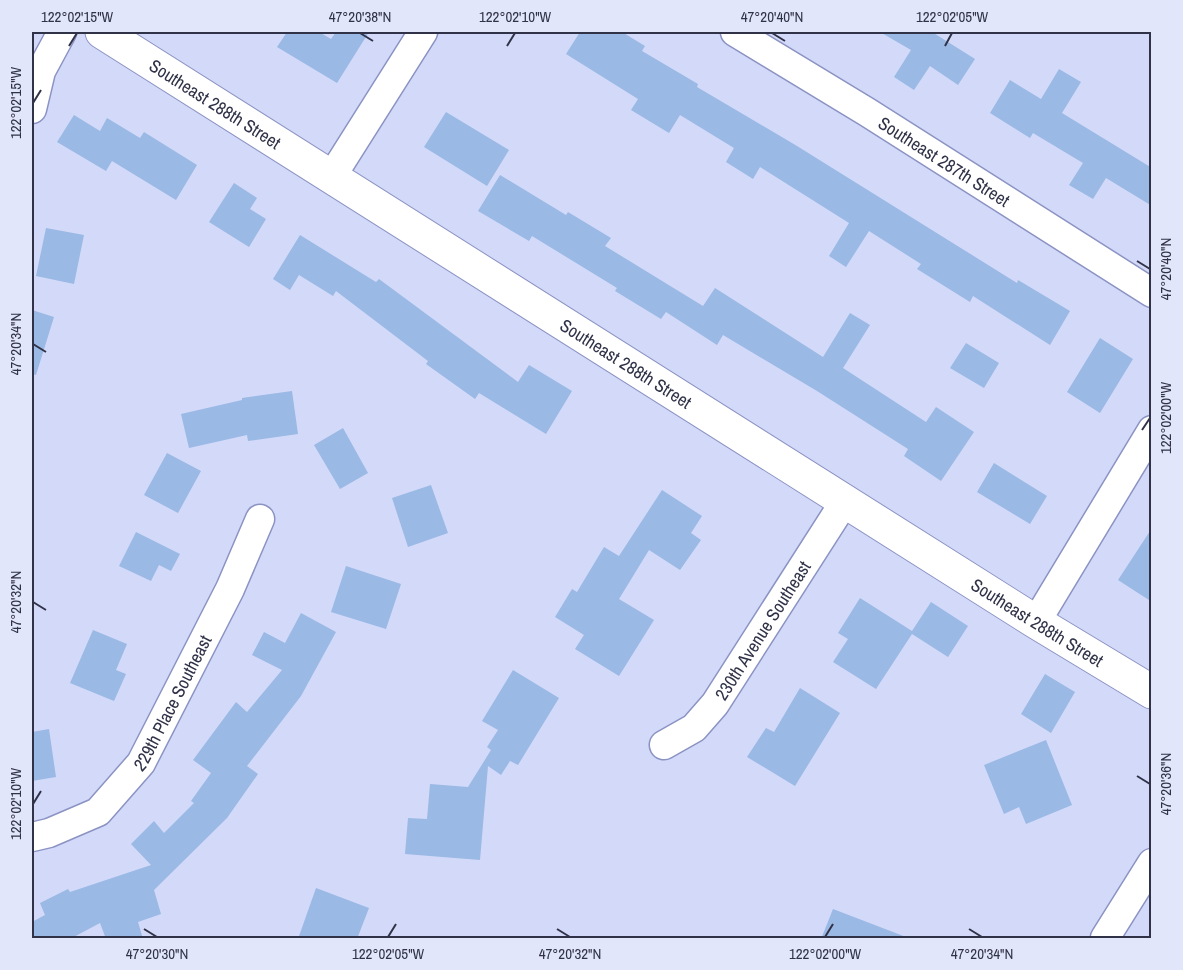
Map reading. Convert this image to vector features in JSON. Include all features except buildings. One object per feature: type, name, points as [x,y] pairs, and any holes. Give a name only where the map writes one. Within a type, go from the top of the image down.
[{"type":"street","points":[[32,109],[40,71],[62,32]]},
{"type":"street","name":"Southeast 288th Street","points":[[102,32],[1036,622],[1152,692]]},
{"type":"street","points":[[332,176],[423,32]]},
{"type":"street","name":"Southeast 287th Street","points":[[735,32],[877,118],[1152,293]]},
{"type":"street","points":[[1036,622],[1152,430]]},
{"type":"street","name":"230th Avenue Southeast","points":[[664,745],[694,728],[715,704],[846,501]]},
{"type":"street","name":"229th Place Southeast","points":[[32,837],[49,833],[98,812],[141,763],[230,589],[260,519]]},
{"type":"street","points":[[1105,939],[1152,863]]}]
